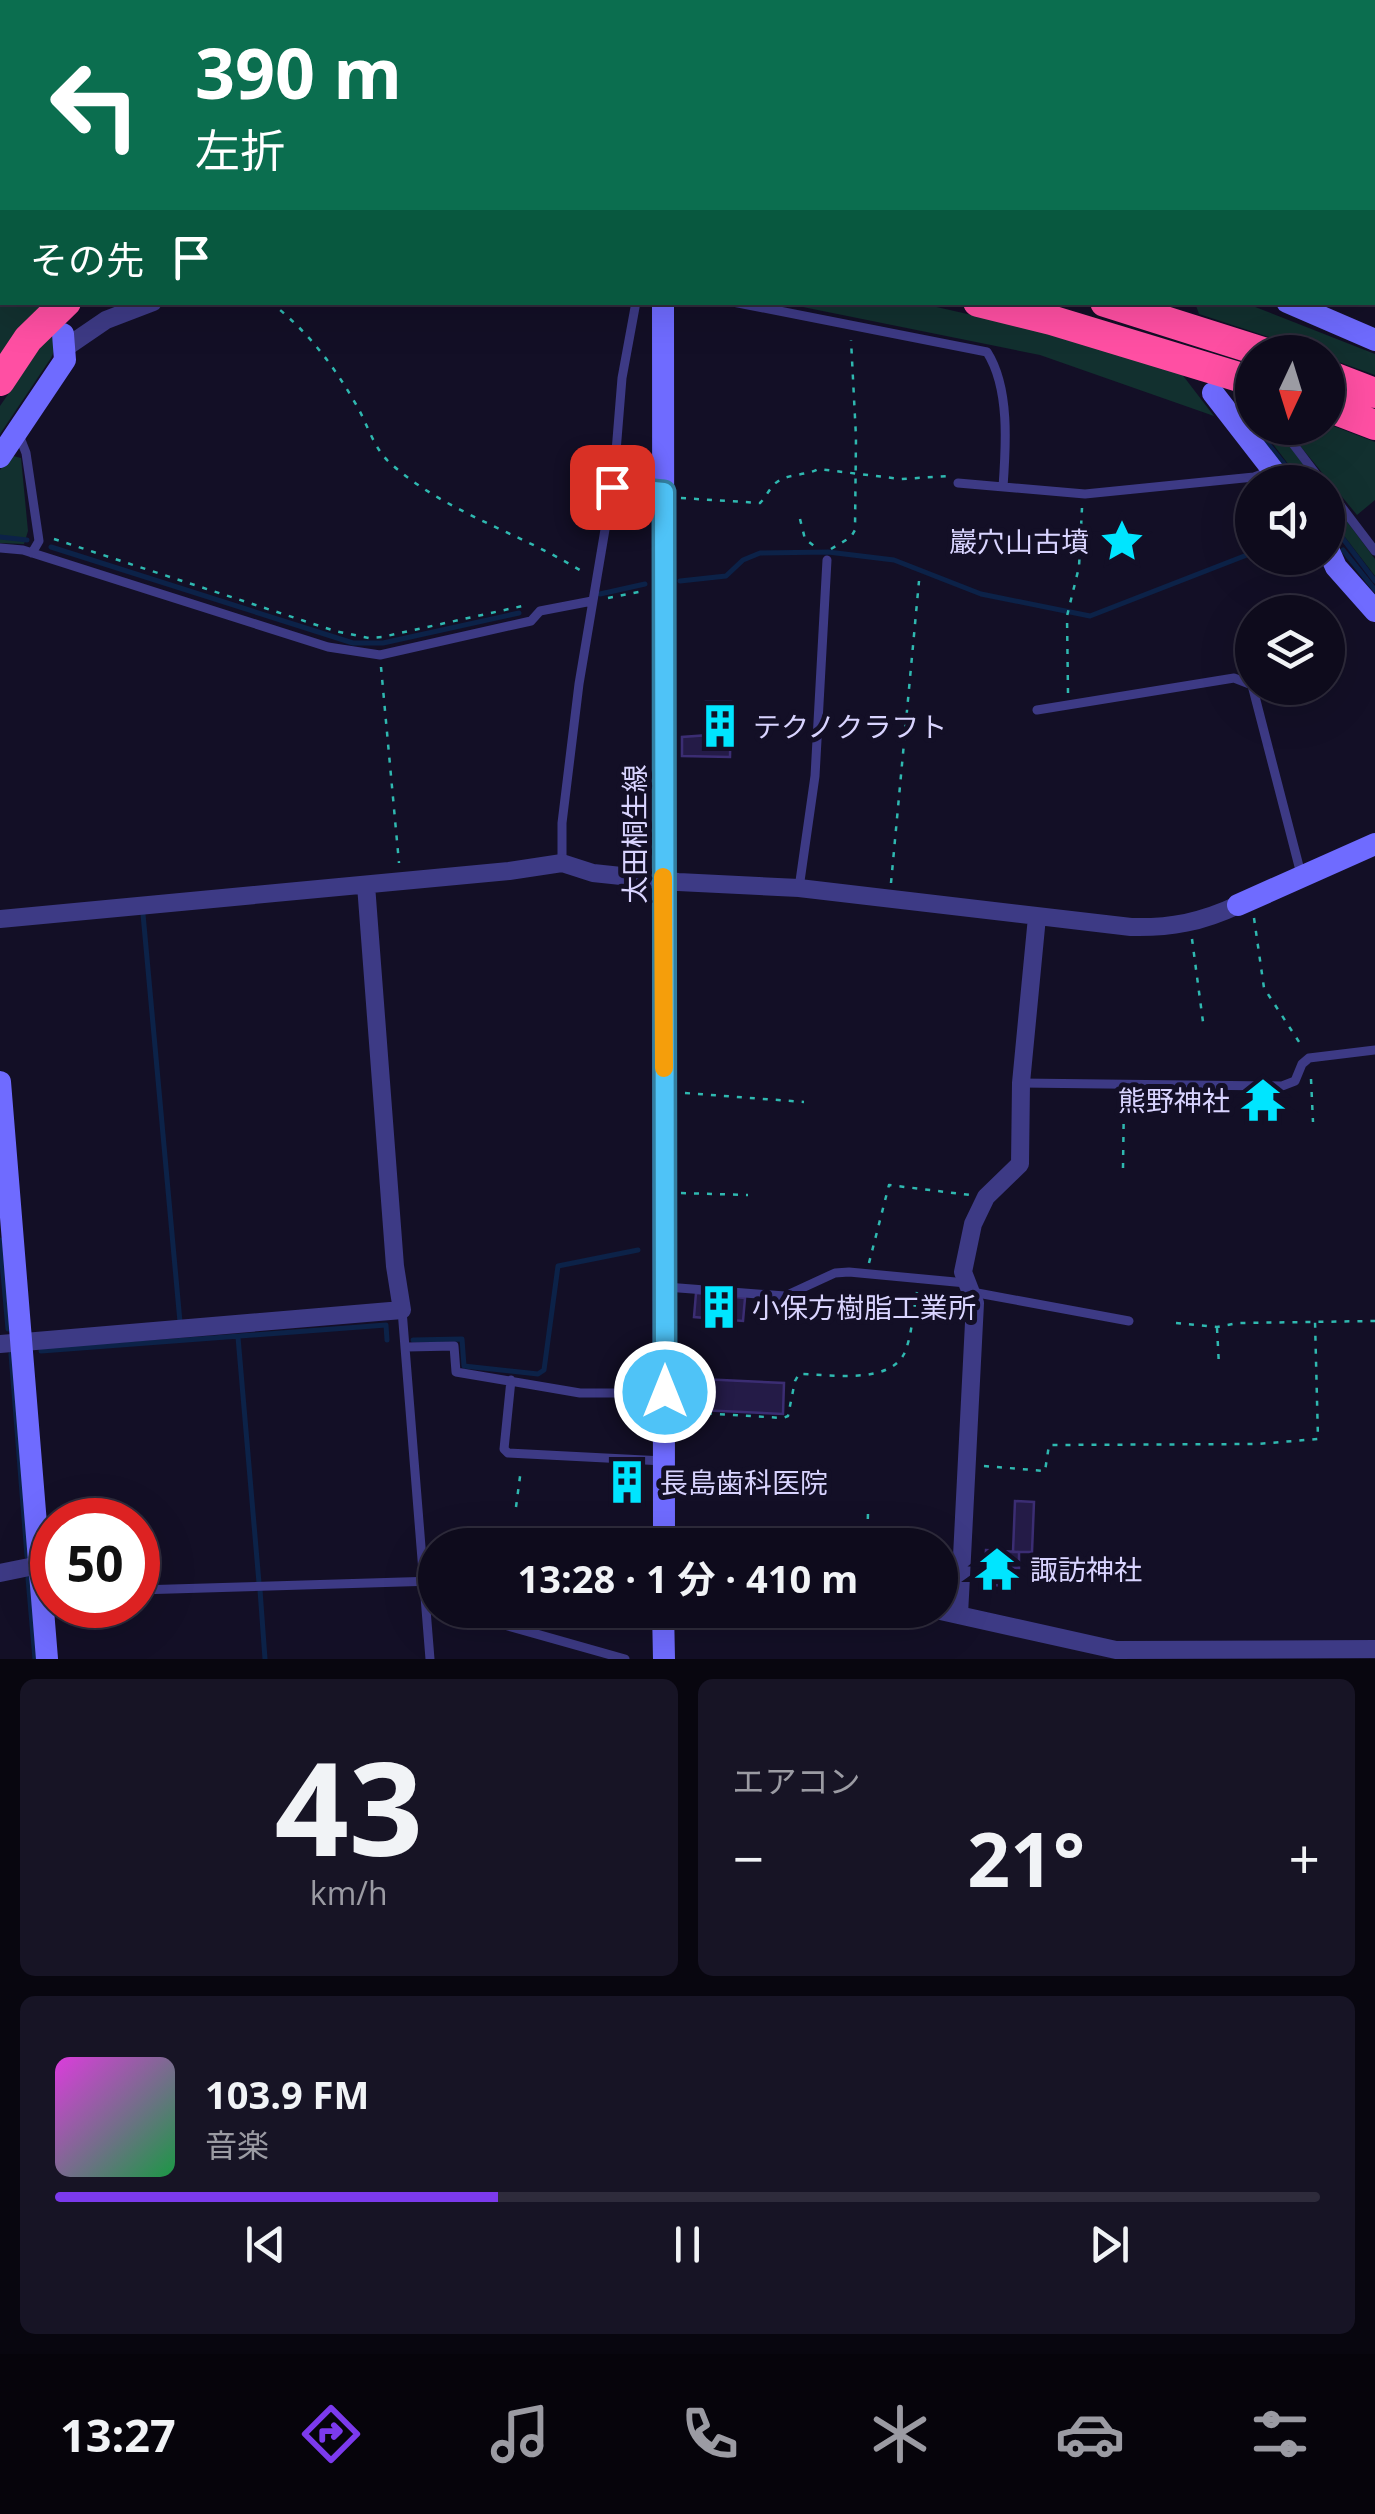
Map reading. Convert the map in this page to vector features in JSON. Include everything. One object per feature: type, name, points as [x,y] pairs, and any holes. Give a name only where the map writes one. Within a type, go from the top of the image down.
[{"type":"highway","points":[[0,381],[28,340],[63,305]]},
{"type":"highway","points":[[990,305],[1235,375]]},
{"type":"highway","points":[[1114,305],[1235,343]]},
{"type":"highway","points":[[1345,382],[1375,393]]},
{"type":"highway","points":[[1345,413],[1375,426]]},
{"type":"main road","name":"太田桐生線","points":[[664,305],[669,495],[663,881],[664,1528]]},
{"type":"main road","points":[[1294,305],[1375,340]]},
{"type":"main road","points":[[0,457],[65,360],[64,341]]},
{"type":"main road","points":[[1213,393],[1269,465]]},
{"type":"main road","points":[[1343,575],[1375,610]]},
{"type":"main road","points":[[1245,902],[1375,844]]},
{"type":"main road","points":[[0,1082],[10,1343],[30,1498]]},
{"type":"main road","points":[[47,1628],[47,1659]]},
{"type":"main road","points":[[663,1628],[664,1659]]},
{"type":"street","points":[[64,341],[146,305]]},
{"type":"street","points":[[0,919],[562,863],[593,873],[663,881],[799,888],[1132,926],[1175,927],[1245,902]]},
{"type":"street","points":[[10,1343],[402,1310],[395,1266],[366,885]]},
{"type":"street","points":[[1037,918],[1022,1084],[1020,1164],[986,1198],[971,1232],[963,1267],[974,1304],[960,1615],[1116,1650],[1375,1650]]},
{"type":"street","points":[[0,1572],[30,1567]]},
{"type":"lane","points":[[562,863],[562,822],[592,601],[613,481],[622,378],[635,305]]},
{"type":"lane","points":[[750,305],[987,352],[997,369],[1002,401],[1003,487]]},
{"type":"lane","points":[[16,432],[26,452],[39,541],[32,553]]},
{"type":"lane","points":[[1294,445],[1309,465]]},
{"type":"lane","points":[[958,482],[1083,494],[1235,478]]},
{"type":"lane","points":[[613,481],[669,495]]},
{"type":"lane","points":[[1345,511],[1375,551]]},
{"type":"lane","points":[[0,548],[32,553],[328,647],[380,655],[531,620],[540,611],[592,601]]},
{"type":"lane","points":[[799,888],[815,776],[827,560]]},
{"type":"lane","points":[[1037,710],[1234,678],[1252,686],[1302,876]]},
{"type":"lane","points":[[1022,1084],[1282,1086],[1295,1080],[1309,1058],[1375,1050]]},
{"type":"lane","points":[[665,1286],[785,1296],[835,1273],[866,1273],[919,1277],[1130,1321]]},
{"type":"lane","points":[[402,1310],[425,1528]]},
{"type":"lane","points":[[407,1348],[454,1346],[456,1372],[665,1402]]},
{"type":"lane","points":[[511,1380],[504,1450],[508,1453],[664,1461]]},
{"type":"lane","points":[[160,1589],[418,1581]]},
{"type":"lane","points":[[430,1628],[430,1659]]},
{"type":"lane","points":[[515,1628],[625,1659]]},
{"type":"path","points":[[274,305],[320,348],[385,458],[429,494],[598,578]]},
{"type":"path","points":[[800,519],[805,539],[827,556],[855,530],[852,324]]},
{"type":"path","points":[[669,495],[760,503],[783,478],[818,469],[900,478],[944,476],[958,482]]},
{"type":"path","points":[[586,472],[613,481]]},
{"type":"path","points":[[1068,704],[1068,608],[1079,566],[1083,494]]},
{"type":"path","points":[[38,534],[356,636],[382,637],[525,604],[536,615]]},
{"type":"path","points":[[887,897],[892,879],[919,581]]},
{"type":"path","points":[[592,601],[653,590]]},
{"type":"path","points":[[380,655],[401,880]]},
{"type":"path","points":[[1245,902],[1264,988],[1309,1058],[1313,1122]]},
{"type":"path","points":[[1190,923],[1204,1022]]},
{"type":"path","points":[[1123,1168],[1124,1085]]},
{"type":"path","points":[[664,1092],[804,1102]]},
{"type":"path","points":[[866,1273],[889,1185],[986,1198]]},
{"type":"path","points":[[665,1192],[748,1195]]},
{"type":"path","points":[[665,1402],[783,1418],[788,1416],[794,1380],[799,1374],[873,1374],[888,1369],[905,1352],[919,1277]]},
{"type":"path","points":[[968,1465],[1046,1471],[1049,1445],[1258,1444],[1318,1439],[1315,1321]]},
{"type":"path","points":[[1176,1324],[1218,1327],[1238,1322],[1375,1322]]},
{"type":"path","points":[[1218,1327],[1220,1366]]},
{"type":"path","points":[[516,1507],[523,1452]]},
{"type":"path","points":[[868,1512],[868,1528]]},
{"type":"green space","points":[[0,305],[52,305],[0,368]]},
{"type":"green space","points":[[793,305],[928,305],[1038,330],[1181,373],[1214,416],[1040,355]]},
{"type":"green space","points":[[1196,305],[1250,305],[1327,335],[1263,335],[1199,314]]},
{"type":"green space","points":[[50,333],[56,347],[51,358],[0,434],[0,406]]},
{"type":"green space","points":[[1345,342],[1375,354],[1375,375],[1345,364]]},
{"type":"green space","points":[[1345,431],[1375,442],[1375,500],[1357,515],[1345,500],[1345,465],[1316,465],[1299,445],[1345,445]]},
{"type":"green space","points":[[1274,445],[1289,445],[1304,465],[1289,465]]},
{"type":"green space","points":[[9,455],[21,458],[28,531],[24,544],[0,543],[0,470]]},
{"type":"green space","points":[[1345,519],[1375,559],[1375,576],[1345,537]]},
{"type":"building","name":"テクノクラフト","points":[[706,702],[731,702],[730,757],[682,756],[682,737],[709,735]]},
{"type":"building","name":"小保方樹脂工業所","points":[[696,1293],[745,1298],[743,1321],[694,1317]]},
{"type":"building","points":[[679,1378],[784,1383],[783,1414],[677,1409]]},
{"type":"building","name":"長島歯科医院","points":[[616,1465],[642,1469],[637,1499],[611,1495]]},
{"type":"building","points":[[1015,1501],[1034,1502],[1032,1552],[1013,1552]]},
{"type":"building","name":"諏訪神社","points":[[986,1550],[1019,1552],[1019,1568],[1003,1567],[1002,1572],[1012,1573],[1012,1586],[992,1585],[993,1565],[985,1565]]},
{"type":"waterway","points":[[1269,445],[1285,465]]},
{"type":"waterway","points":[[0,537],[27,540]]},
{"type":"waterway","points":[[1345,541],[1375,581]]},
{"type":"waterway","points":[[51,547],[353,643],[383,643],[519,613]]},
{"type":"waterway","points":[[680,581],[726,576],[743,560],[760,553],[828,552],[894,560],[981,594],[1090,616],[1235,560]]},
{"type":"waterway","points":[[1345,552],[1375,590]]},
{"type":"waterway","points":[[600,594],[645,584]]},
{"type":"waterway","points":[[143,914],[180,1322]]},
{"type":"waterway","points":[[0,1240],[8,1329]]},
{"type":"waterway","points":[[413,1340],[462,1339],[464,1366],[538,1374],[544,1370],[558,1266],[638,1250]]},
{"type":"waterway","points":[[41,1351],[386,1325],[387,1340]]},
{"type":"waterway","points":[[238,1337],[259,1583]]},
{"type":"waterway","points":[[11,1354],[27,1556]]},
{"type":"waterway","points":[[28,1578],[35,1659]]},
{"type":"waterway","points":[[260,1590],[265,1659]]},
{"type":"slow traffic","points":[[663,877],[664,1068]]},
{"type":"place","name":"巖穴山古墳","points":[[1122,541]]},
{"type":"place","name":"テクノクラフト","points":[[720,726]]},
{"type":"place","name":"熊野神社","points":[[1263,1100]]},
{"type":"place","name":"小保方樹脂工業所","points":[[719,1307]]},
{"type":"place","name":"長島歯科医院","points":[[627,1482]]},
{"type":"place","name":"諏訪神社","points":[[997,1569]]},
{"type":"route","points":[[612,487],[664,492],[665,1392]]}]
